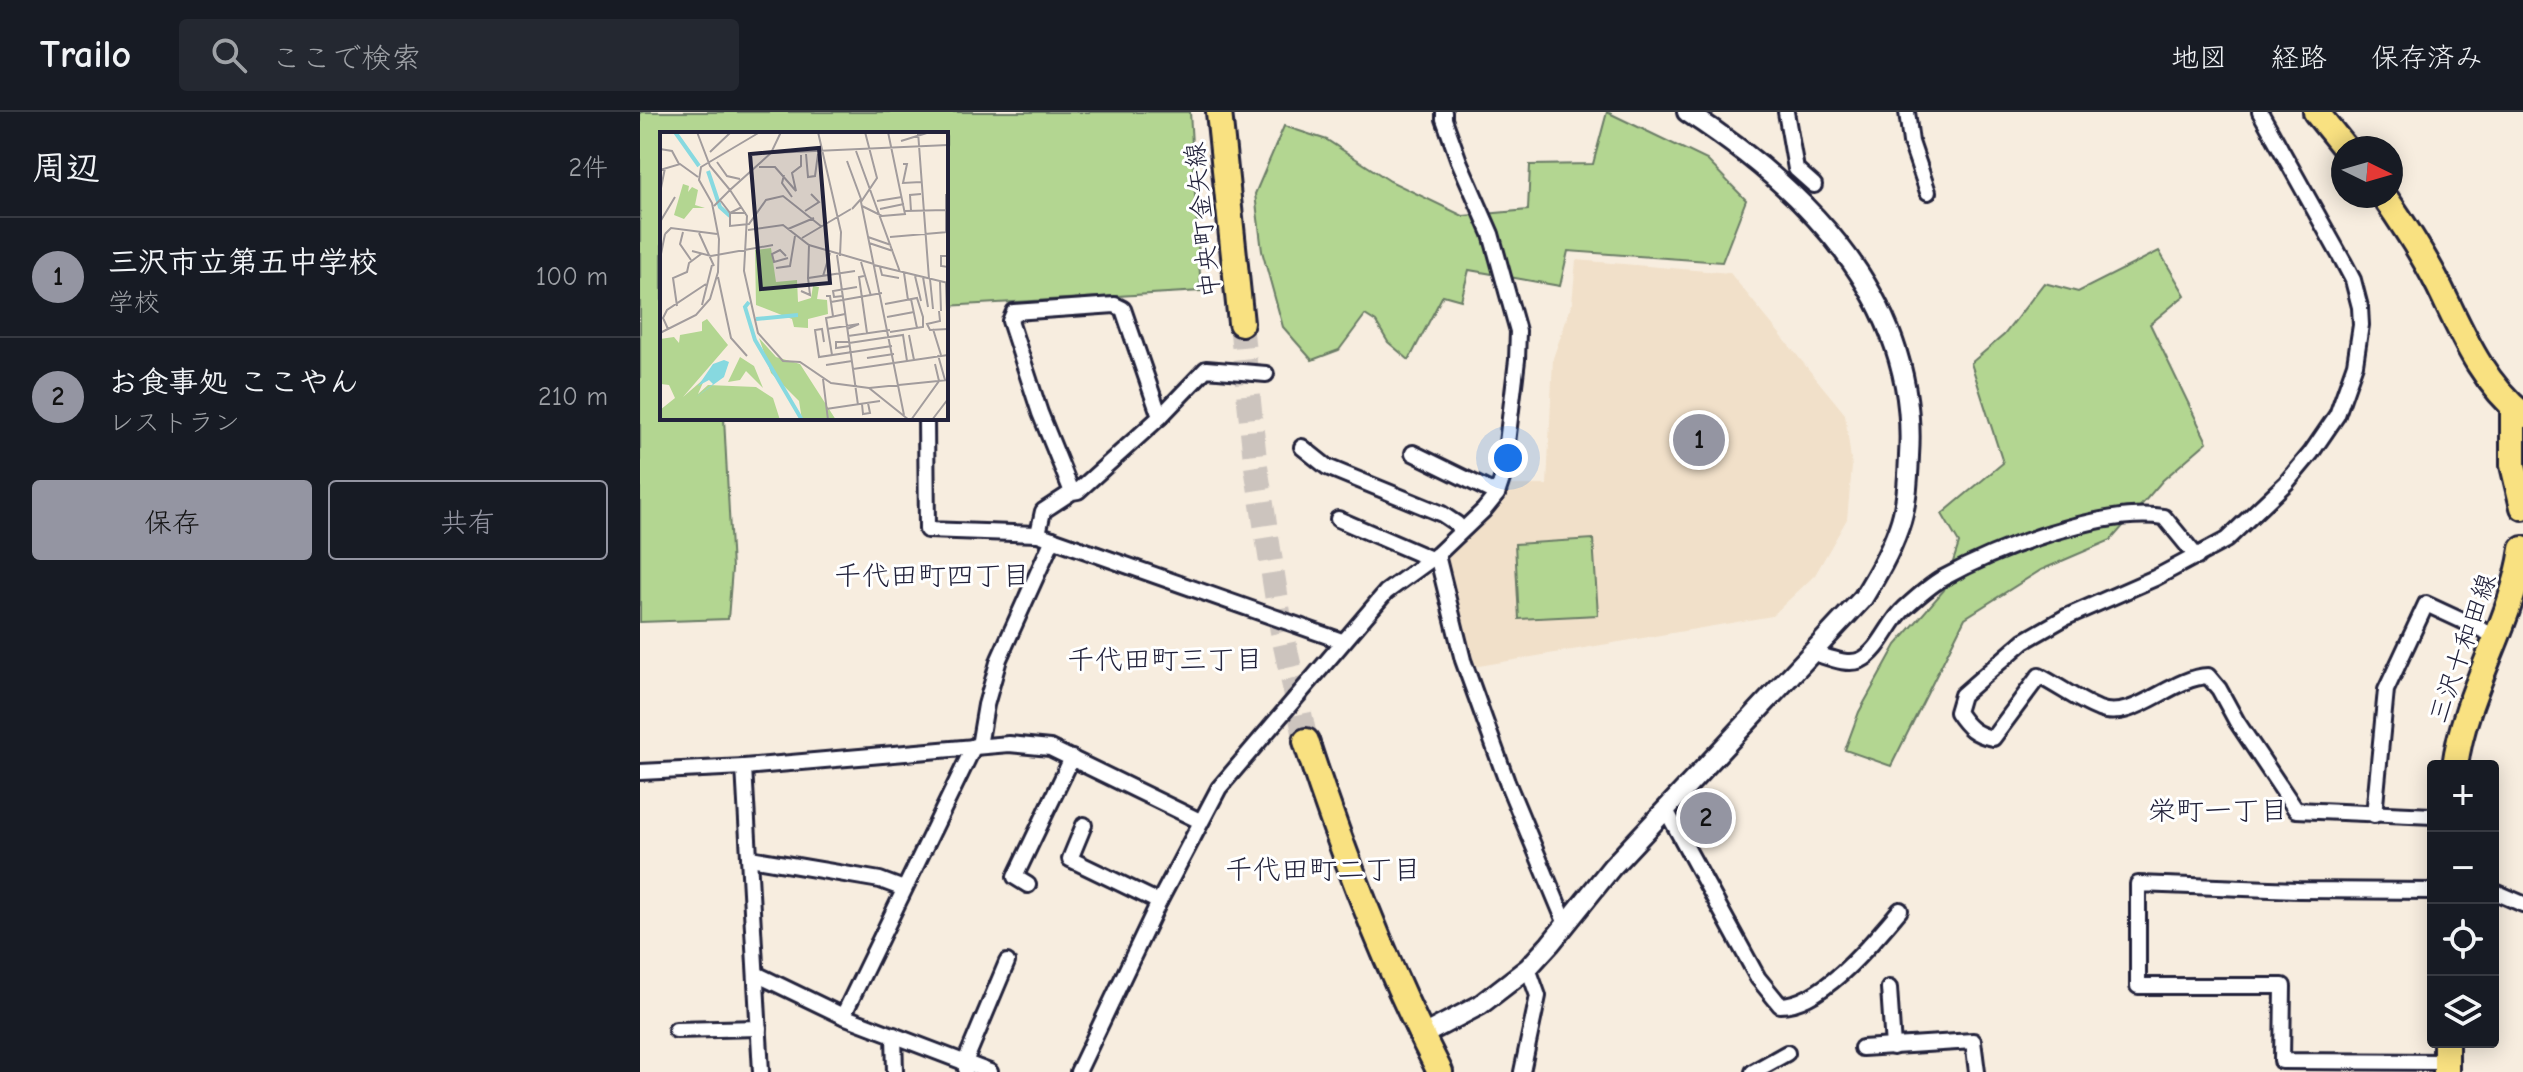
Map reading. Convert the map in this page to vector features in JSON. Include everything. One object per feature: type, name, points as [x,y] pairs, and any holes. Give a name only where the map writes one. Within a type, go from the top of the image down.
[{"type":"main road","name":"中央町金矢線","points":[[1219,112],[1241,323]]},
{"type":"main road","points":[[2316,112],[2335,136]]},
{"type":"main road","points":[[2392,208],[2416,243],[2467,345],[2483,370],[2518,411],[2513,465],[2523,507]]},
{"type":"main road","name":"三沢十和田線","points":[[2456,760],[2469,704],[2512,593],[2523,549]]},
{"type":"main road","points":[[1306,741],[1371,927],[1440,1072]]},
{"type":"street","points":[[1078,1072],[1159,902],[1219,788],[1386,592],[1434,557],[1497,494],[1503,476],[1518,331],[1491,234],[1459,161],[1444,112]]},
{"type":"street","points":[[1421,1036],[1480,1005],[1528,968],[1612,867],[1863,598],[1886,561],[1900,524],[1911,437],[1908,396],[1899,354],[1883,311],[1866,282],[1832,238],[1791,192],[1754,159],[1687,112]]},
{"type":"street","points":[[1786,112],[1796,169],[1814,185]]},
{"type":"street","points":[[1907,112],[1911,142],[1928,192]]},
{"type":"street","points":[[2260,112],[2353,280],[2361,325],[2355,364],[2341,405],[2311,453],[2286,483],[2226,540],[2155,578],[2066,617],[2024,641],[1962,695],[1957,712],[1966,726],[1978,735],[1993,738],[2039,676],[2100,710],[2120,713],[2194,677],[2208,676],[2296,810],[2427,816]]},
{"type":"street","points":[[1072,492],[1040,413],[1014,334],[1010,321],[1014,312],[1115,305],[1123,309],[1160,417]]},
{"type":"street","points":[[843,1016],[977,746],[999,659],[1045,537],[1043,511],[1078,491],[1160,417],[1206,369],[1266,374]]},
{"type":"street","points":[[926,420],[927,530],[1045,537],[1342,641]]},
{"type":"street","points":[[1302,447],[1327,467],[1442,514],[1457,524],[1460,532]]},
{"type":"street","points":[[1413,453],[1497,494]]},
{"type":"street","points":[[1814,653],[1852,663],[1866,658],[1901,611],[1941,579],[2018,542],[2112,517],[2146,514],[2164,517],[2197,557]]},
{"type":"street","points":[[1338,519],[1434,557]]},
{"type":"street","points":[[1434,557],[1463,660],[1507,782],[1566,924]]},
{"type":"street","points":[[2374,815],[2386,690],[2426,604],[2495,636]]},
{"type":"street","points":[[640,772],[744,767],[977,746],[1034,746],[1050,748],[1200,821]]},
{"type":"street","points":[[1028,885],[1015,877],[1072,758]]},
{"type":"street","points":[[744,767],[761,1072]]},
{"type":"street","points":[[1666,810],[1758,978],[1780,1005],[1795,1005],[1843,972],[1900,910]]},
{"type":"street","points":[[1084,825],[1070,859],[1159,902]]},
{"type":"street","points":[[750,858],[880,880],[904,889]]},
{"type":"street","points":[[2427,891],[2138,884],[2138,986],[2283,986],[2282,1061],[2446,1059]]},
{"type":"street","points":[[2499,894],[2523,904]]},
{"type":"street","points":[[966,1067],[1007,962]]},
{"type":"street","points":[[1522,1072],[1538,996],[1528,968]]},
{"type":"street","points":[[756,974],[843,1016],[966,1067],[990,1072]]},
{"type":"street","points":[[1889,988],[1893,1047]]},
{"type":"street","points":[[676,1030],[759,1028]]},
{"type":"street","points":[[894,1035],[895,1072]]},
{"type":"street","points":[[1862,1048],[1973,1041],[1977,1072]]},
{"type":"street","points":[[1753,1072],[1787,1053]]},
{"type":"shaded area","points":[[1576,260],[1730,273],[1845,414],[1852,467],[1847,519],[1815,575],[1772,616],[1473,667],[1446,558],[1453,544],[1506,485],[1547,485],[1553,358],[1572,304]]},
{"type":"green space","points":[[640,112],[1190,112],[1201,291],[948,306],[948,132],[660,132],[660,420],[724,420],[732,569],[728,619],[640,622]]},
{"type":"green space","points":[[1607,112],[1707,160],[1746,200],[1722,262],[1568,251],[1560,286],[1469,270],[1461,300],[1443,295],[1409,360],[1388,342],[1376,322],[1365,315],[1339,350],[1312,360],[1283,327],[1262,251],[1255,194],[1284,126],[1327,140],[1390,181],[1463,216],[1528,210],[1530,165],[1593,164]]},
{"type":"green space","points":[[2159,251],[2185,295],[2150,324],[2207,442],[2163,480],[2111,540],[2041,570],[1965,618],[1891,766],[1845,750],[1859,712],[1896,645],[1944,590],[1959,543],[1942,514],[2003,463],[1971,363],[2004,335],[2044,283],[2078,292]]},
{"type":"green space","points":[[1593,539],[1598,615],[1519,619],[1515,544]]},
{"type":"tunnel","points":[[1241,323],[1255,460],[1282,632],[1306,741]]},
{"type":"place","name":"三沢市立第五中学校","points":[[1699,440]]},
{"type":"place","name":"お食事処 ここやん","points":[[1706,818]]},
{"type":"district","name":"千代田町四丁目","points":[[932,575]]},
{"type":"district","name":"千代田町三丁目","points":[[1165,659]]},
{"type":"district","name":"栄町一丁目","points":[[2218,810]]},
{"type":"district","name":"千代田町二丁目","points":[[1323,869]]}]
